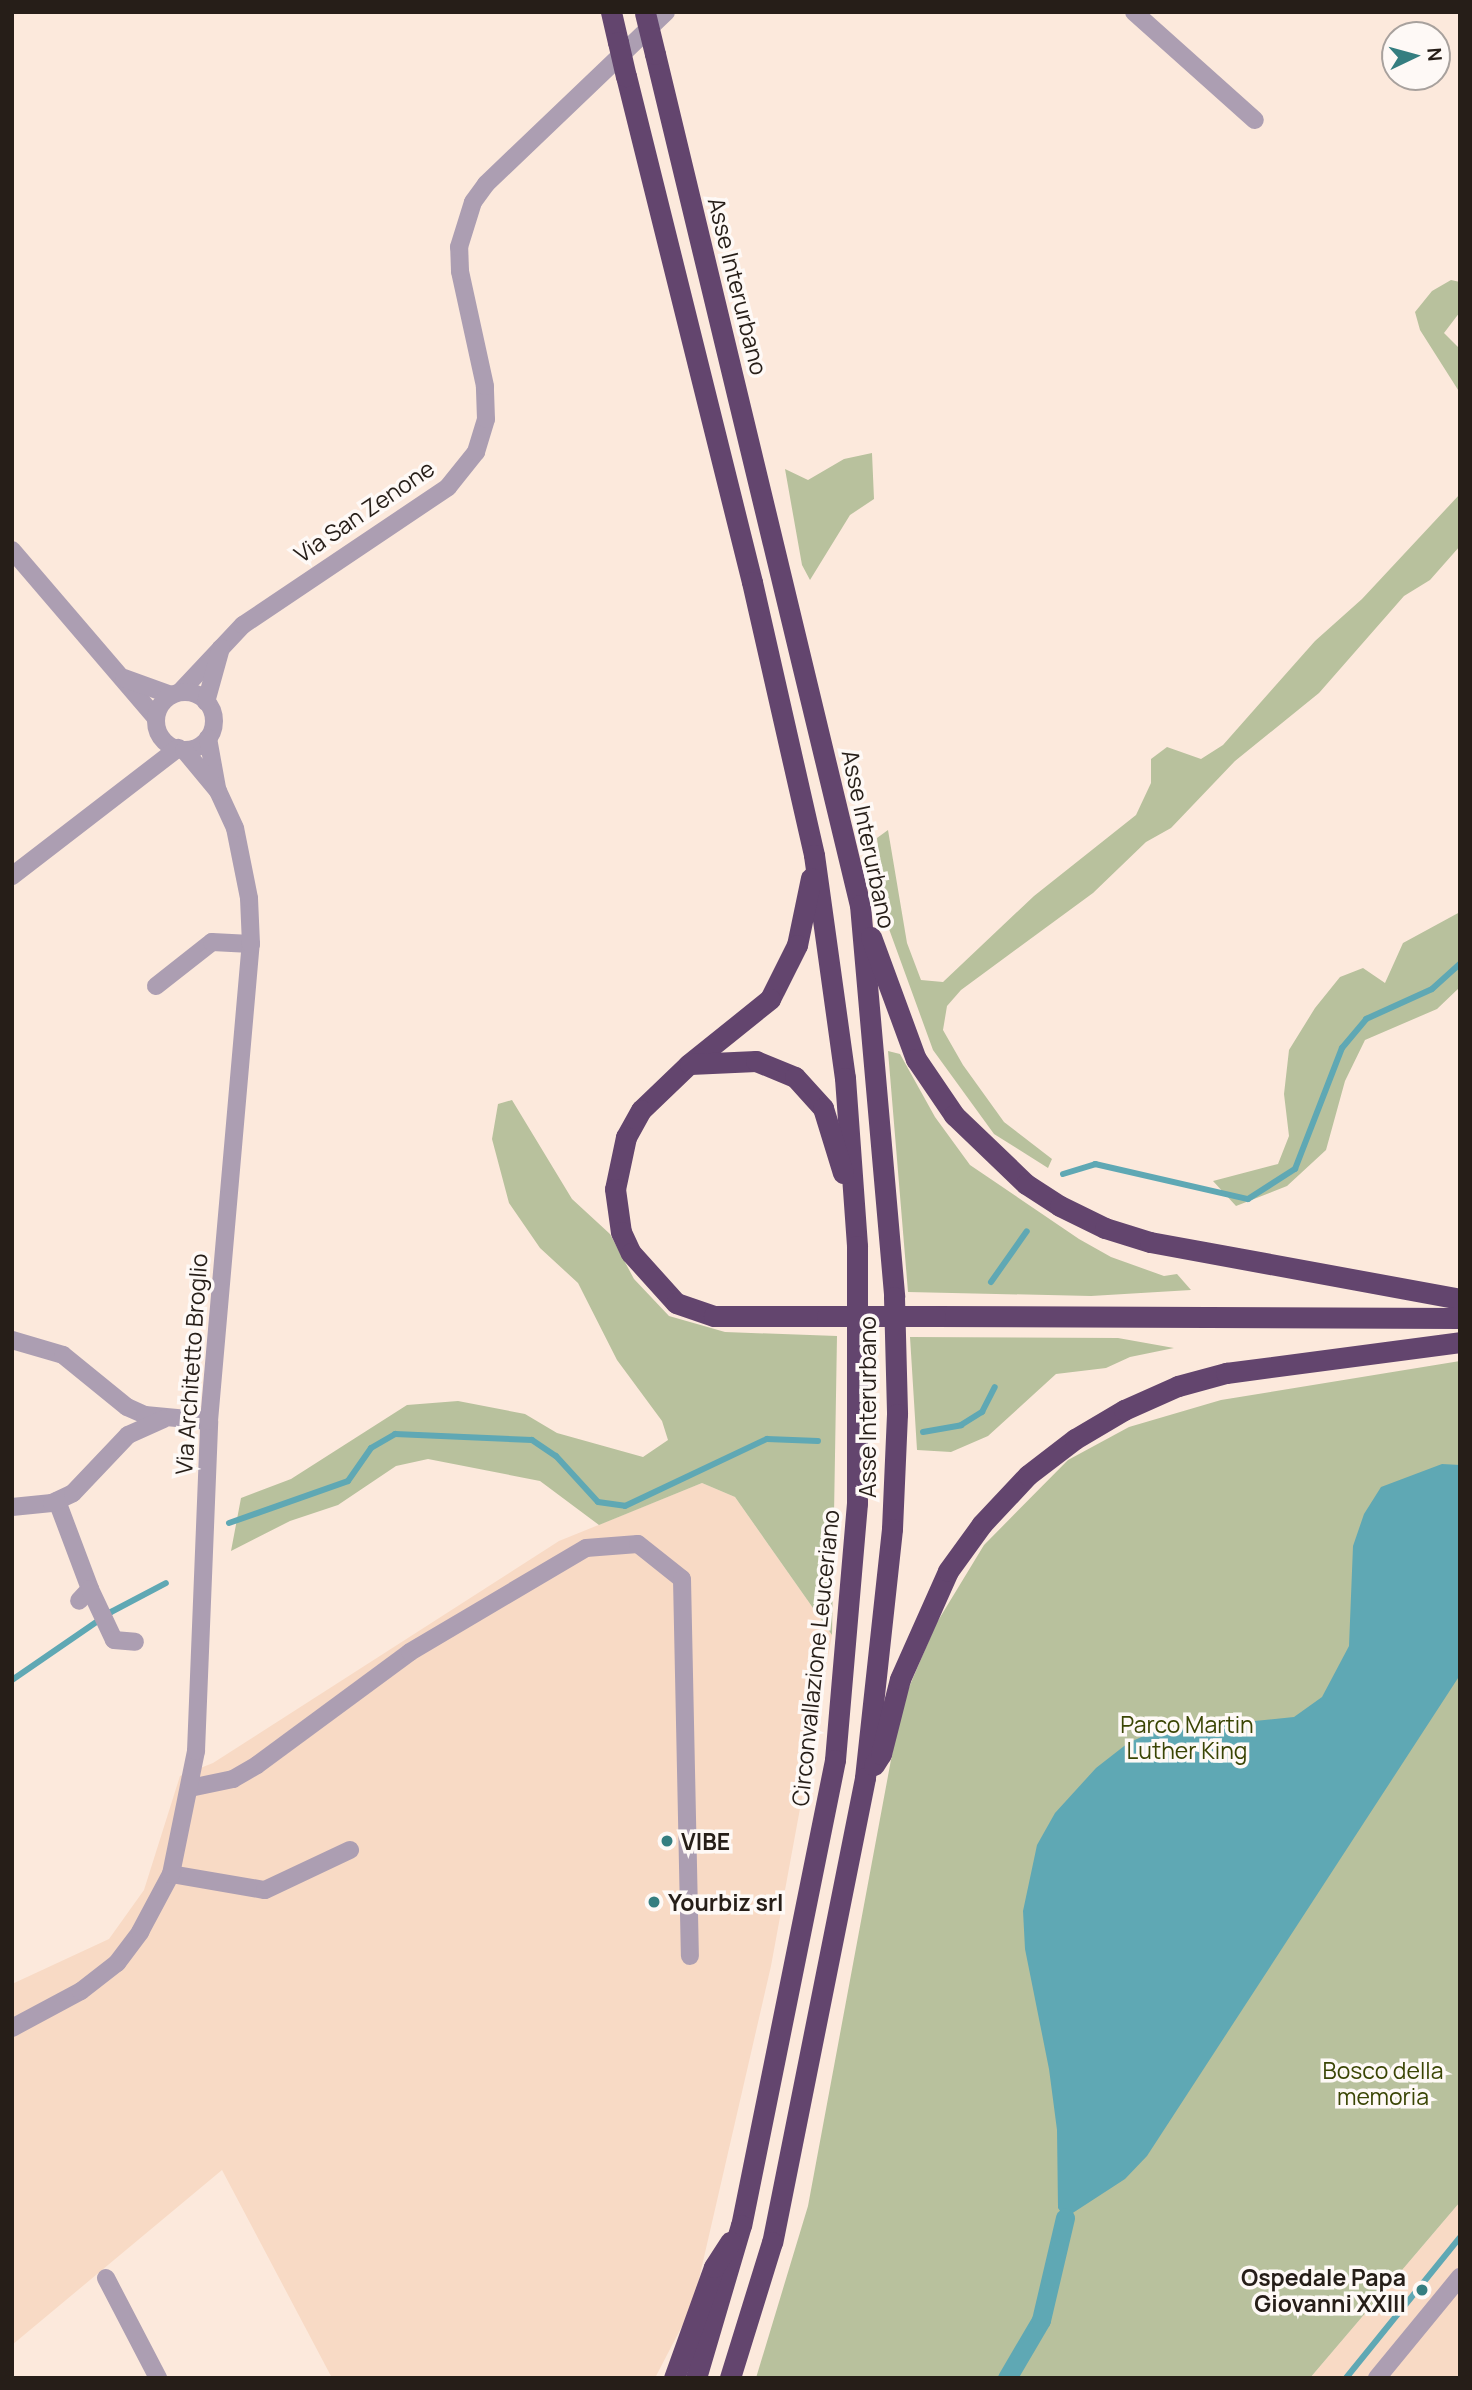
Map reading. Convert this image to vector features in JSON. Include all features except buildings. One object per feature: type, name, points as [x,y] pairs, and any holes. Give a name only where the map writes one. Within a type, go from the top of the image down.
[{"type":"highway","points":[[611,12],[752,582],[814,855],[845,1078],[856,1222]]},
{"type":"highway","name":"Asse Interurbano","points":[[652,13],[656,54],[860,905],[886,1177],[897,1414],[884,1619],[865,1778]]},
{"type":"highway","points":[[814,855],[797,945],[770,999],[688,1065],[640,1110],[626,1137],[615,1198],[621,1232],[631,1254],[662,1293],[692,1311],[738,1318],[1460,1318]]},
{"type":"highway","points":[[860,905],[916,1059],[954,1115],[1026,1184],[1105,1228],[1150,1242],[1460,1299]]},
{"type":"highway","points":[[688,1065],[756,1060],[775,1066],[812,1091],[834,1138],[856,1222]]},
{"type":"highway","name":"Circonvallazione Leuceriano","points":[[696,2378],[741,2225],[780,2051],[835,1760],[856,1503],[856,1222]]},
{"type":"highway","points":[[730,2378],[751,2320],[784,2184],[865,1778],[881,1754],[900,1679],[947,1571],[982,1524],[1028,1475],[1075,1439],[1157,1396],[1226,1373],[1460,1342]]},
{"type":"highway","points":[[674,2378],[714,2267],[741,2225]]},
{"type":"street","points":[[1134,12],[1255,120]]},
{"type":"street","name":"Via San Zenone","points":[[176,693],[222,645],[275,601],[448,487],[476,452],[486,419],[485,386],[460,271],[459,247],[473,202],[486,184],[652,13]]},
{"type":"street","points":[[12,550],[124,678],[157,725],[181,749]]},
{"type":"street","points":[[14,871],[140,775],[181,749],[208,738],[214,720],[206,702],[222,645]]},
{"type":"street","points":[[124,678],[206,702]]},
{"type":"street","points":[[140,775],[157,725],[176,693]]},
{"type":"street","name":"Via Architetto Broglio","points":[[12,2028],[81,1991],[117,1963],[140,1932],[171,1874],[196,1751],[209,1421],[251,944],[244,865],[235,828],[218,791],[208,738]]},
{"type":"street","name":"Via Architetto Broglio","points":[[181,749],[218,791]]},
{"type":"street","points":[[156,986],[212,942],[251,944]]},
{"type":"street","points":[[12,1340],[45,1346],[63,1355],[127,1407],[164,1419],[209,1421]]},
{"type":"street","points":[[12,1507],[57,1501],[93,1476],[128,1436],[164,1419]]},
{"type":"street","points":[[57,1501],[84,1595],[98,1609],[114,1640],[135,1642]]},
{"type":"street","points":[[190,1788],[233,1779],[257,1765],[410,1652],[586,1548],[638,1544],[682,1578],[690,1956]]},
{"type":"street","points":[[171,1874],[265,1890],[349,1850]]},
{"type":"street","points":[[1377,2378],[1460,2277]]},
{"type":"street","points":[[106,2278],[158,2378]]},
{"type":"shaded area","points":[[702,1483],[735,1497],[832,1635],[771,1966],[693,2305],[655,2378],[332,2378],[222,2170],[12,2345],[12,1984],[109,1939],[144,1890],[180,1776],[213,1763],[559,1541]]},
{"type":"shaded area","name":"Ospedale Papa Giovanni XXIII","points":[[1460,2202],[1460,2378],[1310,2378]]},
{"type":"green space","points":[[1451,280],[1460,282],[1460,312],[1444,333],[1460,349],[1460,393],[1420,330],[1415,312],[1432,291]]},
{"type":"green space","points":[[872,453],[874,499],[850,515],[810,580],[802,565],[785,469],[808,480],[844,459]]},
{"type":"green space","points":[[1460,494],[1460,546],[1430,580],[1404,596],[1319,693],[1235,761],[1171,828],[1146,842],[1093,893],[961,990],[947,1006],[943,1030],[963,1065],[1004,1122],[1052,1159],[1048,1168],[994,1134],[933,1050],[885,918],[877,838],[888,830],[907,943],[921,980],[943,982],[1034,896],[1136,815],[1151,783],[1151,759],[1167,747],[1201,759],[1223,745],[1315,641],[1362,599]]},
{"type":"green space","points":[[1460,912],[1460,987],[1437,1009],[1365,1040],[1345,1081],[1326,1150],[1287,1186],[1236,1206],[1213,1181],[1278,1164],[1289,1136],[1284,1094],[1289,1050],[1315,1008],[1340,977],[1363,968],[1385,983],[1403,943]]},
{"type":"green space","points":[[888,1051],[900,1054],[935,1117],[970,1165],[1079,1239],[1111,1257],[1164,1276],[1177,1274],[1191,1290],[1091,1296],[908,1292]]},
{"type":"green space","points":[[512,1100],[572,1199],[610,1234],[634,1279],[669,1316],[725,1332],[837,1336],[832,1635],[735,1497],[702,1483],[599,1525],[540,1481],[428,1459],[396,1466],[338,1505],[290,1521],[231,1551],[241,1498],[291,1479],[407,1405],[458,1401],[525,1414],[557,1433],[643,1457],[668,1440],[662,1421],[617,1360],[578,1283],[540,1248],[509,1203],[492,1139],[498,1104]]},
{"type":"green space","points":[[910,1337],[1118,1338],[1174,1348],[1130,1357],[1106,1368],[1056,1374],[988,1436],[951,1452],[917,1450]]},
{"type":"green space","name":"Parco Martin Luther King","points":[[1460,1361],[1460,2202],[1310,2378],[756,2378],[808,2206],[901,1706],[936,1624],[984,1545],[1068,1460],[1129,1427],[1221,1400]]},
{"type":"water","points":[[1442,1464],[1460,1465],[1460,1675],[1147,2156],[1125,2179],[1065,2218],[1058,2208],[1057,2130],[1049,2069],[1025,1949],[1023,1911],[1037,1845],[1055,1813],[1096,1768],[1128,1743],[1155,1731],[1294,1717],[1322,1697],[1349,1646],[1353,1546],[1364,1514],[1381,1487]]},
{"type":"waterway","points":[[1063,1174],[1095,1164],[1248,1199],[1295,1169],[1342,1048],[1366,1019],[1432,989],[1460,964]]},
{"type":"waterway","points":[[991,1282],[1027,1231]]},
{"type":"waterway","points":[[923,1432],[961,1425],[982,1412],[995,1387]]},
{"type":"waterway","points":[[229,1523],[348,1481],[371,1448],[395,1434],[532,1440],[556,1456],[598,1502],[625,1506],[767,1439],[818,1441]]},
{"type":"waterway","points":[[12,1680],[111,1612],[166,1583]]},
{"type":"waterway","points":[[1007,2378],[1041,2320],[1065,2218]]},
{"type":"waterway","points":[[1346,2378],[1460,2237]]},
{"type":"place","name":"VIBE","points":[[667,1841]]},
{"type":"place","name":"Yourbiz srl","points":[[654,1902]]},
{"type":"place","name":"Ospedale Papa Giovanni XXIII","points":[[1422,2290]]},
{"type":"park label","name":"Bosco della memoria","points":[[1383,2083]]}]
